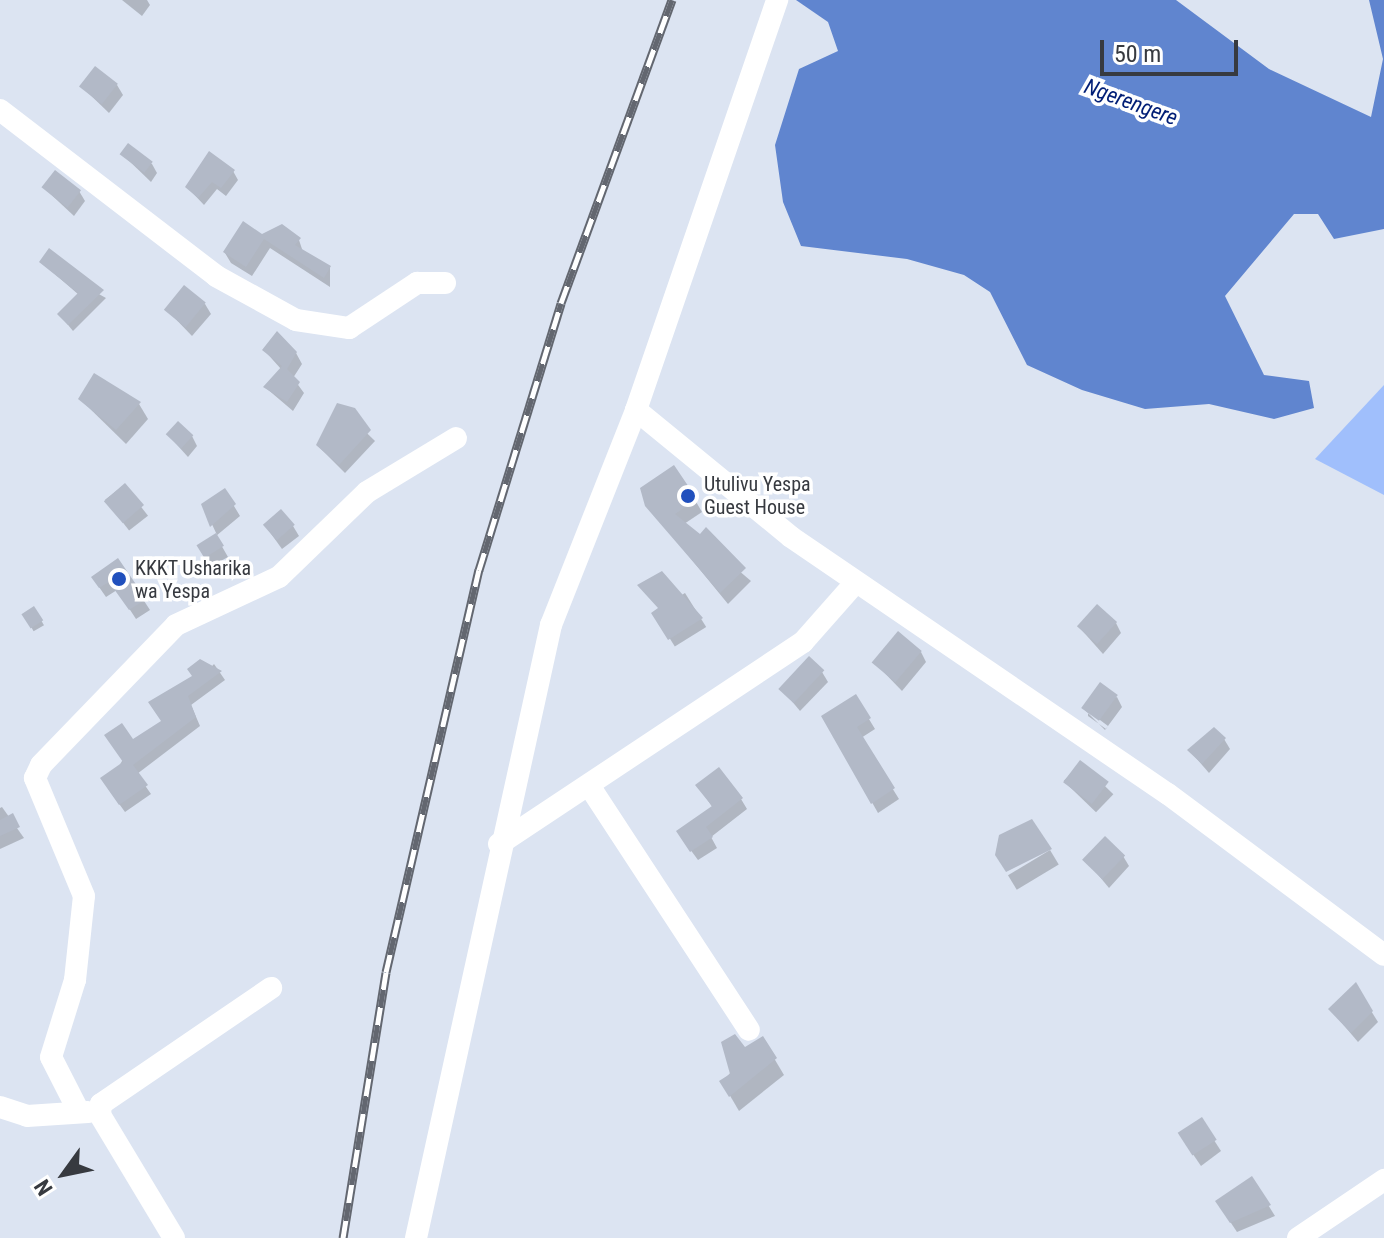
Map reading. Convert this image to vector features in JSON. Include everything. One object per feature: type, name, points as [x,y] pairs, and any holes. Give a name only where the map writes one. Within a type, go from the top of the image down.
[{"type":"street","points":[[416,1238],[499,844],[551,625],[636,410],[777,0]]},
{"type":"street","points":[[0,110],[216,276],[296,320],[349,328],[417,283],[445,283]]},
{"type":"street","points":[[636,410],[856,582],[1168,794],[1384,955]]},
{"type":"street","points":[[78,1110],[51,1057],[75,980],[84,896],[35,778],[41,765],[176,625],[279,577],[367,492],[456,438]]},
{"type":"street","points":[[499,844],[590,787],[803,642],[856,582]]},
{"type":"street","points":[[590,787],[749,1030]]},
{"type":"street","points":[[100,1115],[112,1091],[271,988]]},
{"type":"street","points":[[0,1107],[47,1117],[78,1110],[100,1115],[174,1238]]},
{"type":"street","points":[[1298,1238],[1384,1180]]},
{"type":"shaded area","points":[[1384,385],[1384,495],[1315,459]]},
{"type":"water","name":"Ngerengere","points":[[796,0],[1176,0],[1269,69],[1371,117],[1383,59],[1369,0],[1384,0],[1384,229],[1334,239],[1318,214],[1294,214],[1225,296],[1264,375],[1309,381],[1314,408],[1274,419],[1209,404],[1145,409],[1082,390],[1027,365],[990,292],[964,275],[907,259],[801,246],[783,202],[775,145],[799,69],[838,51],[828,22]]},
{"type":"building","points":[[95,66],[118,84],[102,104],[79,86]]},
{"type":"building","points":[[128,143],[153,162],[144,173],[120,154]]},
{"type":"building","points":[[209,151],[235,170],[221,188],[212,182],[198,198],[185,187]]},
{"type":"building","points":[[55,170],[81,190],[67,208],[41,187]]},
{"type":"building","points":[[243,221],[262,234],[282,224],[301,238],[295,245],[331,266],[324,278],[264,239],[246,267],[223,252]]},
{"type":"building","points":[[49,248],[104,290],[68,325],[57,314],[78,293],[39,262]]},
{"type":"building","points":[[184,285],[206,303],[186,327],[164,310]]},
{"type":"building","points":[[277,331],[297,352],[287,369],[300,382],[287,402],[263,387],[282,366],[262,350]]},
{"type":"building","points":[[94,373],[141,402],[116,430],[78,399]]},
{"type":"building","points":[[337,403],[355,408],[371,430],[339,465],[316,445]]},
{"type":"building","points":[[178,421],[193,435],[181,448],[166,434]]},
{"type":"building","points":[[674,465],[697,499],[675,514],[700,534],[706,527],[746,568],[720,593],[645,506],[640,488]]},
{"type":"building","points":[[125,483],[144,505],[123,523],[104,501]]},
{"type":"building","points":[[225,488],[236,504],[210,527],[201,504]]},
{"type":"building","points":[[281,509],[295,525],[277,541],[263,525]]},
{"type":"building","points":[[216,533],[224,546],[204,558],[196,545]]},
{"type":"building","points":[[118,558],[146,599],[129,610],[109,582],[99,588],[91,577]]},
{"type":"building","points":[[662,571],[703,618],[668,640],[651,613],[658,608],[637,585]]},
{"type":"building","points":[[1097,604],[1117,622],[1097,644],[1077,626]]},
{"type":"building","points":[[34,606],[43,620],[31,628],[21,614]]},
{"type":"building","points":[[898,631],[922,651],[895,682],[872,662]]},
{"type":"building","points":[[809,656],[824,670],[794,703],[778,689]]},
{"type":"building","points":[[200,659],[222,671],[188,696],[196,717],[133,765],[148,785],[119,805],[100,778],[123,762],[104,735],[122,723],[133,739],[161,721],[148,702],[192,676],[187,669]]},
{"type":"building","points":[[1100,682],[1118,695],[1099,721],[1081,708]]},
{"type":"building","points":[[856,694],[871,718],[857,727],[895,788],[871,804],[821,716]]},
{"type":"building","points":[[1214,727],[1226,738],[1202,764],[1187,750]]},
{"type":"building","points":[[1080,760],[1109,782],[1092,804],[1063,782]]},
{"type":"building","points":[[719,767],[743,798],[706,827],[713,837],[690,852],[676,831],[712,806],[695,785]]},
{"type":"building","points":[[13,813],[20,827],[0,836],[0,820]]},
{"type":"building","points":[[1032,819],[1052,849],[1006,872],[995,855],[999,835]]},
{"type":"building","points":[[1105,836],[1125,855],[1102,879],[1082,860]]},
{"type":"building","points":[[1356,982],[1373,1011],[1351,1033],[1328,1009]]},
{"type":"building","points":[[735,1034],[745,1047],[763,1036],[777,1058],[729,1097],[719,1081],[730,1074],[721,1042]]},
{"type":"building","points":[[1202,1117],[1217,1140],[1192,1155],[1178,1133]]},
{"type":"building","points":[[1252,1176],[1271,1205],[1230,1223],[1215,1201]]},
{"type":"railway","points":[[343,1238],[386,972],[479,570],[561,303],[672,0]]},
{"type":"place","name":"Utulivu Yespa Guest House","points":[[688,496]]},
{"type":"place","name":"KKKT Usharika wa Yespa","points":[[119,579]]}]
